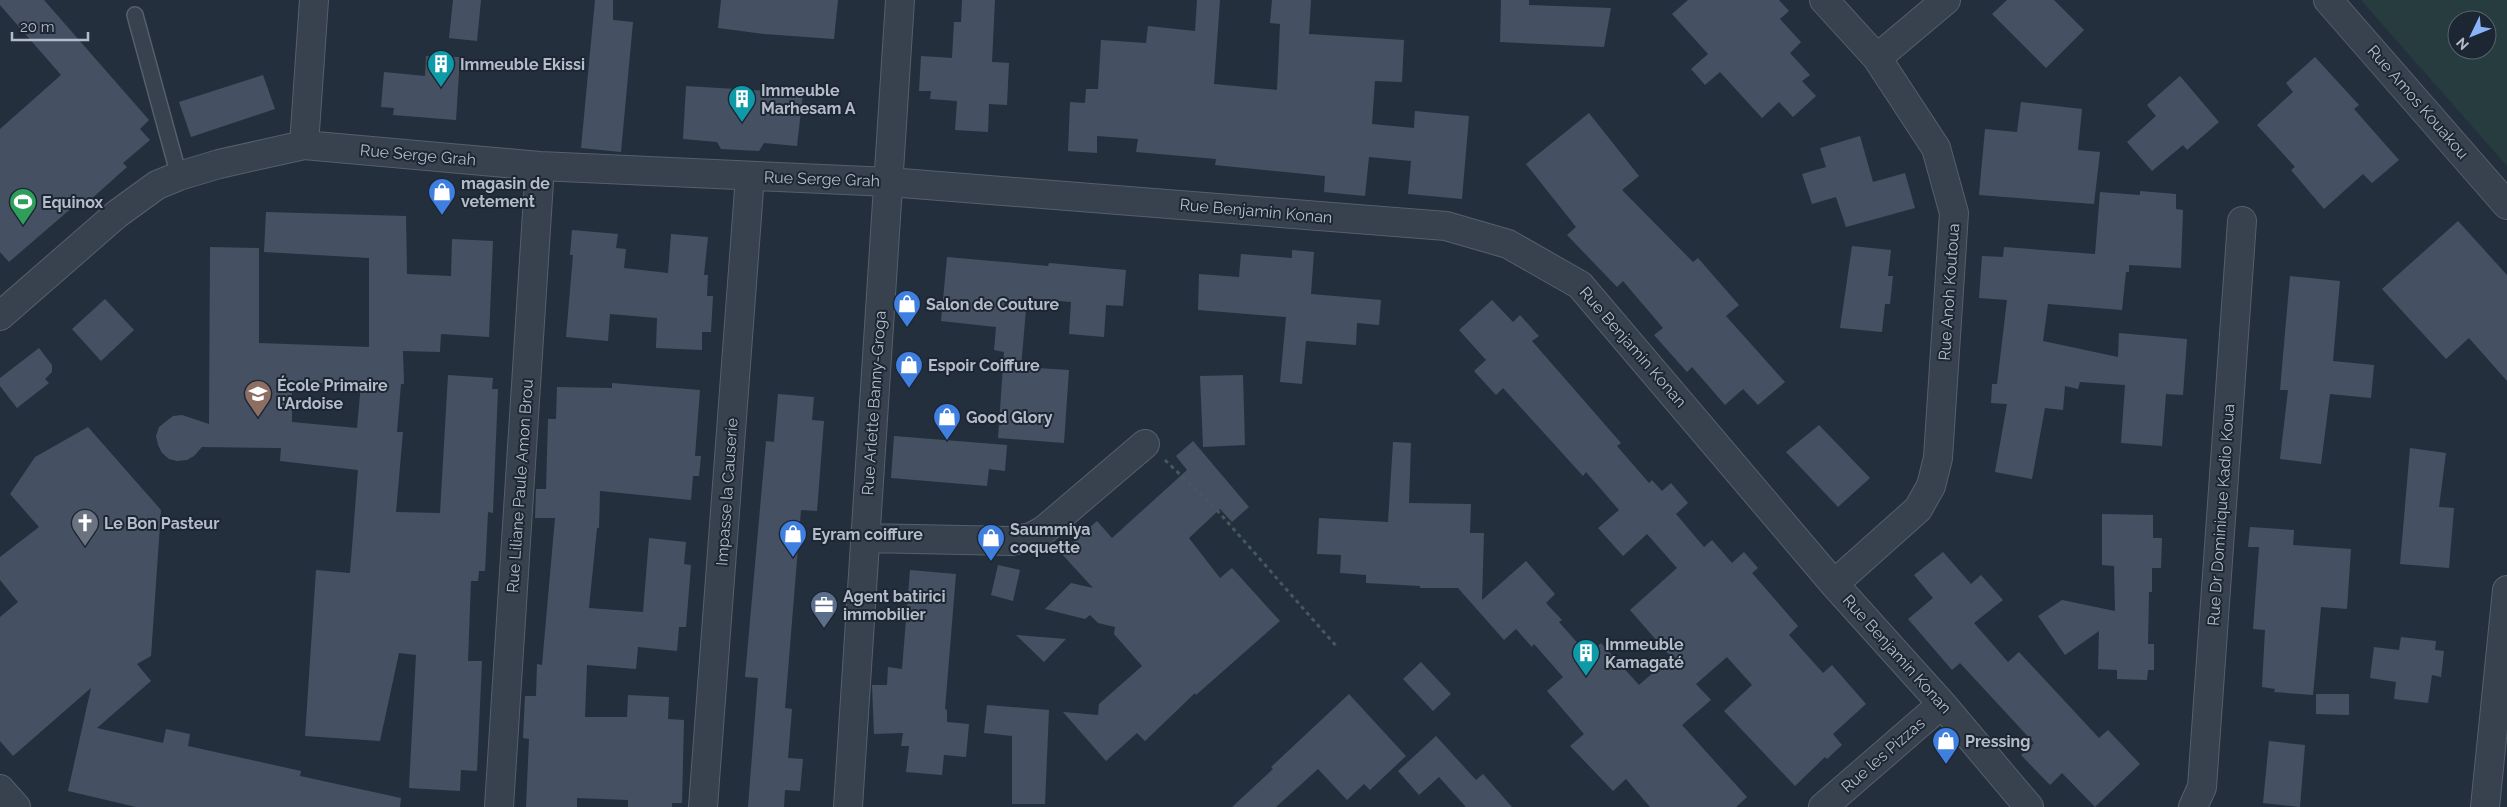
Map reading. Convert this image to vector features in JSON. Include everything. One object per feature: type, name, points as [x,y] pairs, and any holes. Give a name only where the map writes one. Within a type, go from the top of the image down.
[{"type":"street","points":[[304,145],[314,0]]},
{"type":"street","name":"Rue Arlette Banny-Groga","points":[[848,807],[900,0]]},
{"type":"street","name":"Rue Anoh Koutoua","points":[[1824,0],[1877,58],[1936,148],[1954,213],[1938,458],[1932,486],[1918,509],[1834,584]]},
{"type":"street","points":[[1877,58],[1946,0]]},
{"type":"street","name":"Rue Amos Kouakou","points":[[2328,0],[2507,204]]},
{"type":"street","name":"Rue Serge Grah","points":[[0,316],[117,214],[158,185],[179,176],[304,145],[540,166],[889,182]]},
{"type":"street","name":"Rue Liliane Paule Amon Brou","points":[[499,807],[540,166]]},
{"type":"street","name":"Impasse la Causerie","points":[[703,807],[750,176]]},
{"type":"street","name":"Rue Benjamin Konan","points":[[889,182],[1446,226],[1508,244],[1580,285],[1834,584],[1942,704],[2029,807]]},
{"type":"street","name":"Rue Dr Dominique Kadio Koua","points":[[2193,807],[2202,787],[2242,221]]},
{"type":"street","points":[[865,538],[1011,541],[1031,537],[1044,530],[1145,444]]},
{"type":"street","points":[[2484,807],[2507,590]]},
{"type":"street","name":"Rue les Pizzas","points":[[1823,807],[1942,704]]},
{"type":"street","points":[[0,789],[16,807]]},
{"type":"lane","points":[[135,16],[179,176]]},
{"type":"path","points":[[1145,444],[1177,469],[1216,509],[1337,647]]},
{"type":"green space","points":[[2361,0],[2507,0],[2507,166]]},
{"type":"building","points":[[0,0],[44,0],[149,120],[140,129],[150,140],[123,163],[127,167],[79,210],[74,206],[9,262],[0,252],[0,129],[61,75],[0,5]]},
{"type":"building","points":[[453,0],[481,0],[477,41],[449,38]]},
{"type":"building","points":[[595,0],[613,0],[613,20],[633,22],[621,152],[581,148]]},
{"type":"building","points":[[721,0],[838,0],[834,39],[764,34],[718,28]]},
{"type":"building","points":[[962,0],[995,0],[992,62],[1009,63],[1007,105],[989,104],[988,132],[955,130],[957,101],[930,99],[931,91],[919,91],[921,56],[952,58],[954,22],[961,22]]},
{"type":"building","points":[[1197,0],[1220,0],[1214,84],[1277,90],[1280,24],[1270,23],[1272,0],[1311,0],[1309,34],[1404,40],[1402,82],[1375,81],[1372,124],[1414,128],[1415,111],[1469,116],[1462,199],[1408,194],[1411,161],[1369,157],[1365,196],[1324,192],[1325,176],[1215,165],[1216,159],[1136,152],[1138,139],[1097,136],[1097,153],[1068,151],[1070,102],[1085,103],[1086,89],[1098,89],[1101,40],[1146,43],[1148,26],[1195,31]]},
{"type":"building","points":[[1501,0],[1529,0],[1529,5],[1611,8],[1604,47],[1500,42]]},
{"type":"building","points":[[1688,0],[1779,0],[1789,11],[1780,19],[1801,42],[1790,53],[1810,75],[1802,81],[1816,96],[1793,117],[1779,102],[1762,118],[1720,72],[1705,85],[1691,69],[1708,54],[1672,14]]},
{"type":"building","points":[[2007,0],[2054,0],[2084,30],[2046,68],[1992,14]]},
{"type":"building","points":[[426,56],[460,57],[456,120],[393,115],[394,108],[381,107],[384,72],[425,76]]},
{"type":"building","points":[[2315,57],[2359,105],[2354,109],[2399,160],[2372,183],[2363,174],[2324,209],[2291,170],[2295,167],[2257,125],[2293,92],[2286,83]]},
{"type":"building","points":[[263,75],[275,109],[191,137],[179,102]]},
{"type":"building","points":[[2180,76],[2219,122],[2187,150],[2183,145],[2152,171],[2127,142],[2156,116],[2147,105]]},
{"type":"building","name":"Immeuble Marhesam A","points":[[686,86],[803,93],[797,146],[764,143],[759,151],[721,149],[717,142],[683,139]]},
{"type":"building","points":[[2021,102],[2082,109],[2078,150],[2100,152],[2094,204],[1979,195],[1985,129],[2017,132]]},
{"type":"building","points":[[1589,113],[1639,176],[1622,190],[1693,262],[1698,258],[1739,305],[1726,316],[1785,382],[1758,405],[1743,389],[1725,405],[1692,367],[1687,372],[1654,335],[1663,328],[1623,281],[1617,287],[1567,235],[1576,227],[1526,164]]},
{"type":"building","points":[[1860,136],[1873,182],[1905,173],[1915,208],[1846,227],[1836,197],[1812,204],[1802,174],[1826,167],[1820,148]]},
{"type":"building","points":[[2140,191],[2176,194],[2176,209],[2183,210],[2181,268],[2129,265],[2129,272],[2126,272],[2122,310],[2048,304],[2043,341],[2118,357],[2119,333],[2187,339],[2183,395],[2166,394],[2162,446],[2121,443],[2125,385],[2080,382],[2078,389],[2065,386],[2063,410],[2045,408],[2032,479],[1995,472],[2007,404],[1991,403],[1992,384],[1997,384],[2007,300],[1979,298],[1982,256],[2003,257],[2004,247],[2095,254],[2100,192],[2140,195]]},
{"type":"building","points":[[266,212],[406,216],[407,274],[451,276],[452,239],[493,241],[489,337],[441,334],[440,352],[403,351],[404,384],[401,384],[397,432],[403,432],[396,512],[440,513],[448,375],[493,378],[492,389],[498,389],[493,513],[488,512],[485,571],[479,571],[478,581],[471,581],[468,661],[482,661],[477,771],[461,770],[460,791],[409,788],[416,655],[399,653],[380,741],[305,736],[316,570],[350,573],[358,470],[280,461],[281,448],[202,447],[194,456],[187,460],[177,461],[169,459],[162,453],[158,445],[156,436],[159,427],[173,416],[182,415],[209,424],[210,247],[259,248],[259,343],[369,347],[369,258],[264,252]],"holes":[[[292,382],[361,384],[357,428],[292,422]]]},
{"type":"building","points":[[2458,221],[2507,275],[2507,381],[2469,338],[2446,359],[2382,289]]},
{"type":"building","points":[[572,230],[618,234],[616,248],[626,249],[624,268],[668,273],[671,234],[708,237],[704,275],[708,275],[707,296],[713,296],[711,332],[702,332],[702,350],[656,348],[657,318],[610,314],[608,341],[566,337],[573,255],[570,255]]},
{"type":"building","points":[[1852,246],[1891,250],[1888,276],[1893,276],[1890,304],[1885,304],[1882,332],[1840,328]]},
{"type":"building","points":[[1292,250],[1314,252],[1311,294],[1381,300],[1379,325],[1357,323],[1356,345],[1306,341],[1302,384],[1280,382],[1286,317],[1198,310],[1199,274],[1239,277],[1241,254],[1292,258]]},
{"type":"building","points":[[947,257],[1048,266],[1049,263],[1126,270],[1123,306],[1106,305],[1104,337],[1069,334],[1071,302],[1027,298],[1021,367],[1069,370],[1064,443],[998,438],[1004,352],[994,350],[996,327],[941,321]]},
{"type":"building","points":[[2290,276],[2340,281],[2333,361],[2374,365],[2371,398],[2330,394],[2321,464],[2280,459],[2288,390],[2280,390]]},
{"type":"building","points":[[105,299],[134,330],[101,361],[72,329]]},
{"type":"building","points":[[1492,300],[1513,322],[1520,315],[1539,336],[1532,341],[1621,443],[1617,446],[1649,483],[1652,480],[1662,491],[1671,483],[1688,503],[1676,514],[1704,547],[1712,540],[1732,563],[1744,552],[1758,568],[1752,573],[1798,626],[1789,635],[1823,673],[1832,665],[1866,704],[1833,734],[1842,745],[1827,759],[1825,757],[1795,786],[1724,711],[1752,685],[1727,657],[1696,684],[1711,700],[1682,725],[1747,797],[1736,807],[1650,807],[1626,779],[1613,791],[1570,746],[1584,734],[1547,691],[1563,677],[1534,644],[1532,647],[1516,629],[1504,640],[1458,588],[1420,588],[1420,586],[1366,583],[1366,575],[1340,573],[1341,555],[1317,554],[1319,518],[1388,522],[1393,442],[1411,443],[1409,503],[1471,504],[1470,533],[1484,533],[1482,600],[1526,561],[1555,594],[1546,603],[1562,620],[1559,622],[1588,655],[1601,643],[1639,685],[1671,657],[1630,610],[1677,568],[1647,534],[1623,556],[1598,528],[1619,510],[1586,472],[1583,476],[1503,388],[1496,395],[1474,371],[1486,360],[1459,330]]},
{"type":"building","points":[[39,348],[52,365],[52,372],[45,379],[49,383],[17,408],[0,386],[0,378]]},
{"type":"building","points":[[1243,375],[1245,445],[1203,447],[1200,376]]},
{"type":"building","points":[[612,383],[700,390],[695,456],[701,456],[699,476],[693,476],[691,500],[600,491],[599,528],[597,528],[589,608],[643,612],[649,538],[686,542],[684,564],[691,565],[686,627],[679,627],[677,651],[638,647],[636,669],[587,665],[585,717],[627,717],[628,695],[669,697],[668,719],[684,720],[682,803],[672,803],[672,807],[628,807],[628,800],[577,798],[577,807],[526,807],[529,739],[523,738],[525,696],[536,696],[537,664],[542,665],[555,518],[535,518],[536,489],[546,489],[548,419],[556,419],[557,387],[612,388]]},
{"type":"building","points":[[778,394],[814,397],[812,420],[824,421],[817,511],[801,510],[785,708],[792,709],[788,758],[803,759],[800,791],[785,790],[784,807],[748,807],[758,678],[745,677],[766,441],[774,442]]},
{"type":"building","points":[[1819,425],[1870,478],[1838,507],[1786,452]]},
{"type":"building","points":[[88,427],[161,510],[151,656],[137,664],[151,681],[97,728],[163,743],[166,729],[190,734],[188,746],[301,771],[300,776],[401,798],[400,807],[136,807],[68,791],[91,688],[13,756],[0,741],[0,617],[18,602],[0,580],[0,557],[39,527],[10,494],[35,457]]},
{"type":"building","points":[[894,436],[1007,445],[1005,471],[989,469],[987,486],[891,478]]},
{"type":"building","points":[[1193,441],[1249,507],[1232,522],[1220,509],[1189,538],[1220,578],[1232,568],[1280,621],[1196,695],[1195,693],[1145,741],[1137,733],[1106,761],[1063,712],[1098,715],[1099,704],[1142,666],[1114,634],[1115,627],[1098,623],[1090,615],[1085,619],[1045,609],[1071,583],[1093,588],[1061,553],[1097,521],[1112,538],[1187,470],[1176,456]]},
{"type":"building","points":[[2410,448],[2446,453],[2439,507],[2454,508],[2449,568],[2400,564]]},
{"type":"building","points":[[2102,514],[2153,515],[2153,538],[2162,538],[2161,568],[2152,568],[2152,592],[2149,592],[2148,644],[2154,644],[2154,670],[2148,670],[2147,680],[2117,679],[2117,670],[2098,669],[2099,631],[2065,655],[2038,616],[2062,600],[2115,611],[2114,566],[2102,565]]},
{"type":"building","points":[[2250,527],[2294,530],[2293,545],[2351,549],[2347,609],[2321,607],[2313,695],[2274,692],[2275,689],[2262,687],[2265,630],[2253,629],[2259,547],[2248,547]]},
{"type":"building","points":[[1943,552],[1971,584],[1981,575],[2003,600],[1974,623],[2008,662],[2019,652],[2099,738],[2108,730],[2140,764],[2095,807],[2062,773],[2050,785],[2021,755],[2034,743],[1960,663],[1952,670],[1908,619],[1933,598],[1914,575]]},
{"type":"building","points":[[998,565],[1020,570],[1013,601],[991,595]]},
{"type":"building","points":[[910,570],[956,574],[945,709],[947,710],[947,722],[969,724],[966,757],[944,755],[942,775],[906,772],[909,746],[901,746],[903,733],[874,734],[872,685],[887,685],[888,667],[902,669]]},
{"type":"building","points":[[1016,635],[1066,639],[1044,662]]},
{"type":"building","points":[[2401,637],[2436,641],[2435,650],[2444,651],[2441,677],[2432,675],[2428,703],[2394,699],[2396,682],[2370,678],[2374,647],[2399,650]]},
{"type":"building","points":[[1421,662],[1451,694],[1433,711],[1403,679]]},
{"type":"building","points":[[1349,694],[1406,756],[1370,790],[1364,784],[1347,800],[1318,769],[1276,807],[1232,807],[1273,769],[1271,767]]},
{"type":"building","points":[[2316,694],[2349,694],[2349,715],[2316,714]]},
{"type":"building","points":[[987,705],[1049,710],[1045,804],[1012,804],[1012,736],[984,733]]},
{"type":"building","points":[[1436,736],[1476,780],[1483,774],[1512,807],[1466,807],[1439,777],[1419,795],[1398,771]]},
{"type":"building","points":[[2269,741],[2305,745],[2300,807],[2263,803]]},
{"type":"place","name":"Immeuble Ekissi","points":[[441,88]]},
{"type":"place","name":"Immeuble Marhesam A","points":[[742,123]]},
{"type":"place","name":"magasin de vetement","points":[[442,216]]},
{"type":"place","name":"Equinox","points":[[23,226]]},
{"type":"place","name":"Salon de Couture","points":[[907,328]]},
{"type":"place","name":"Espoir Coiffure","points":[[909,389]]},
{"type":"place","name":"École Primaire l'Ardoise","points":[[258,418]]},
{"type":"place","name":"Good Glory","points":[[947,441]]},
{"type":"place","name":"Le Bon Pasteur","points":[[85,547]]},
{"type":"place","name":"Eyram coiffure","points":[[793,558]]},
{"type":"place","name":"Saummiya coquette","points":[[991,562]]},
{"type":"place","name":"Agent batirici immobilier","points":[[824,629]]},
{"type":"place","name":"Immeuble Kamagaté","points":[[1586,677]]},
{"type":"place","name":"Pressing","points":[[1946,765]]}]
